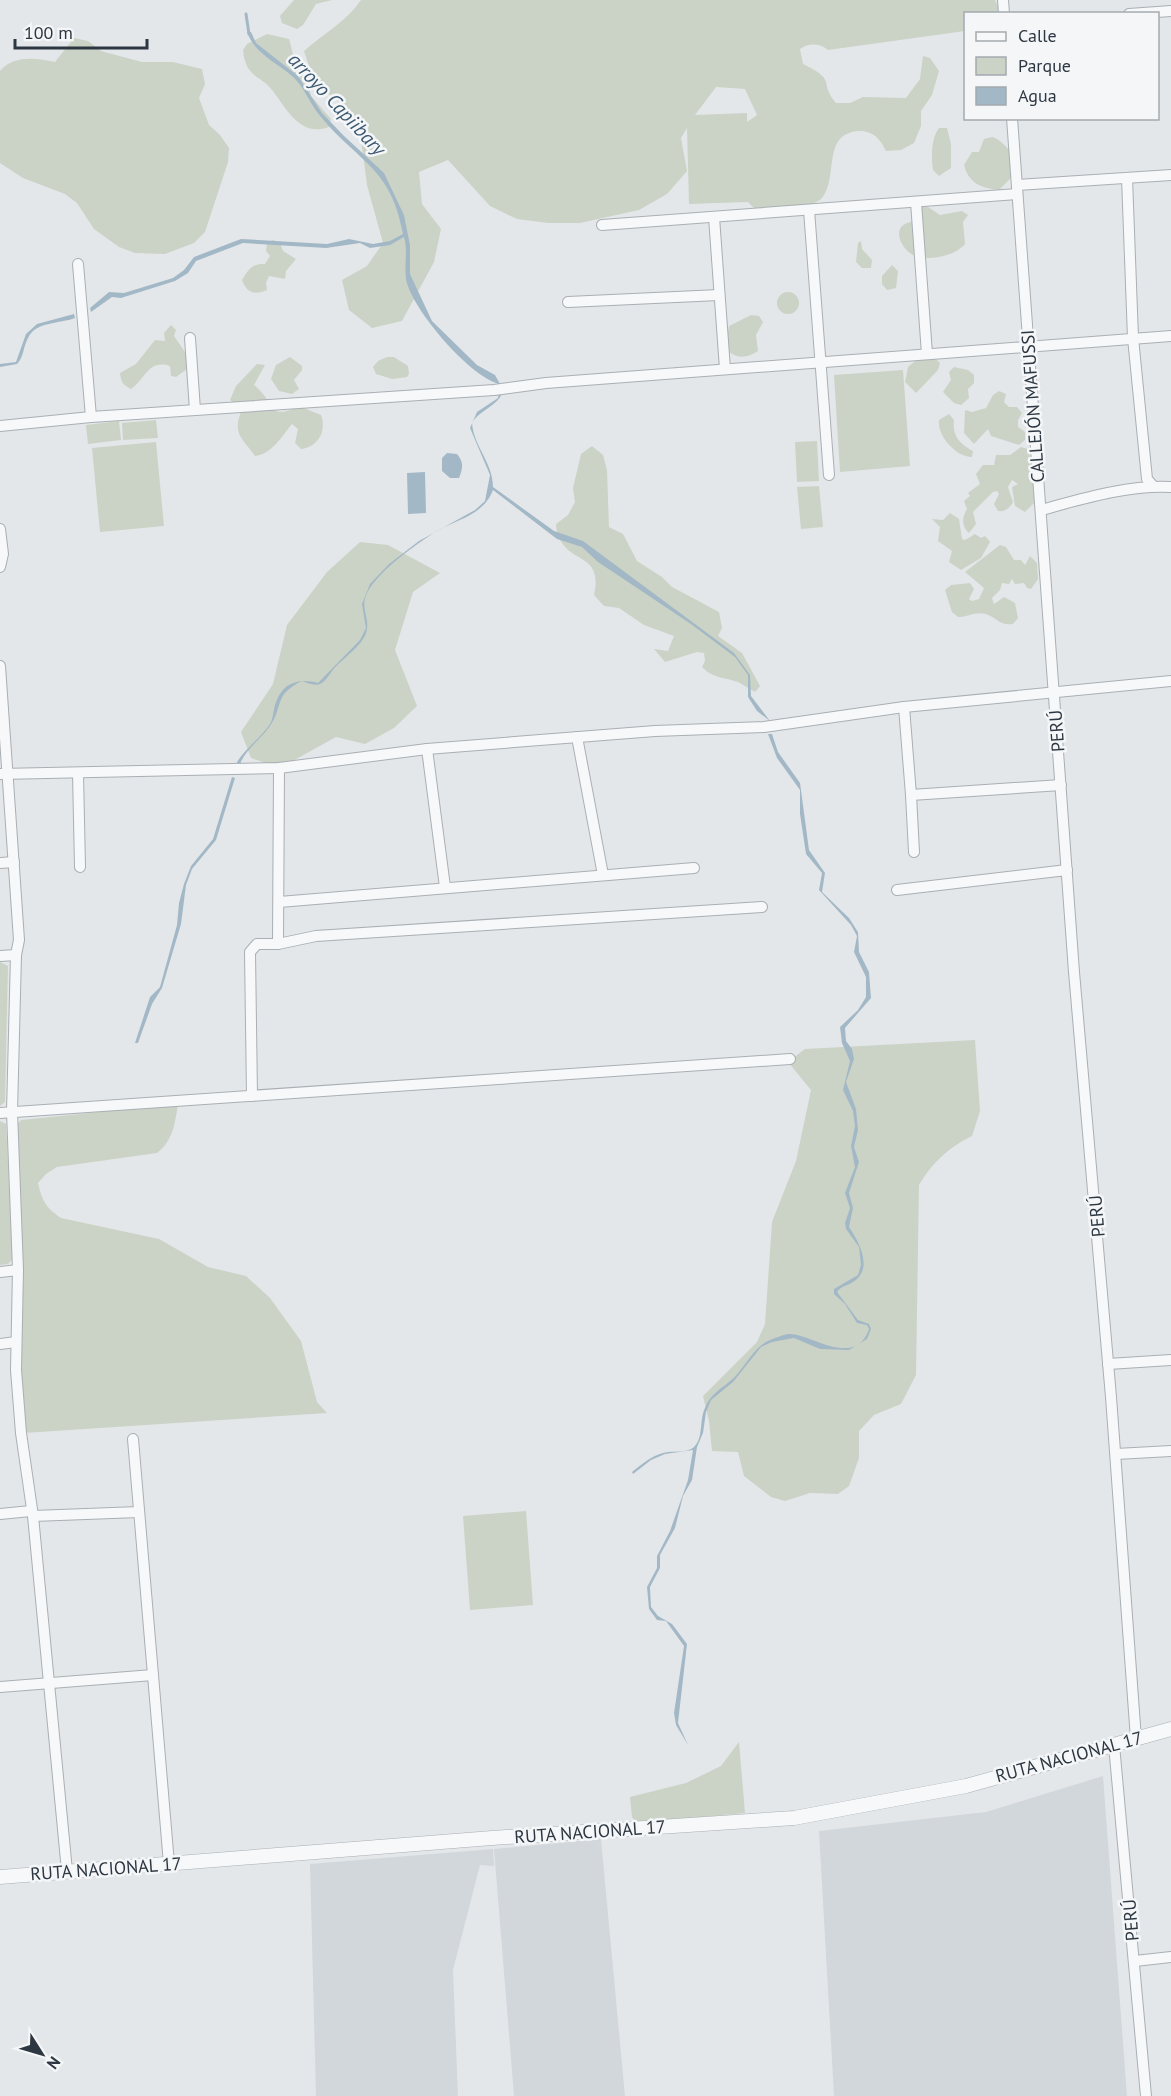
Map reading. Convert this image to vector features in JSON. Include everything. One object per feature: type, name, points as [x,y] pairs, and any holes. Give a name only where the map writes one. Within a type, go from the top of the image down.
[{"type":"street","name":"CALLEJÓN MAFUSSI","points":[[1012,120],[1054,693]]},
{"type":"street","points":[[602,225],[916,202],[1171,175]]},
{"type":"street","points":[[1127,178],[1133,338],[1147,479],[1153,486]]},
{"type":"street","points":[[916,202],[927,354]]},
{"type":"street","points":[[809,210],[829,475]]},
{"type":"street","points":[[714,217],[725,369]]},
{"type":"street","points":[[78,264],[91,417]]},
{"type":"street","points":[[568,302],[719,295]]},
{"type":"street","points":[[0,426],[91,417],[494,390],[546,383],[1171,336]]},
{"type":"street","points":[[190,338],[195,410]]},
{"type":"street","points":[[1041,510],[1090,497],[1153,486],[1171,487]]},
{"type":"street","points":[[0,529],[3,554],[0,567]]},
{"type":"street","points":[[0,668],[4,773],[14,862],[19,940],[15,955],[12,1112],[18,1270],[16,1342],[21,1433],[32,1514],[68,1871]]},
{"type":"street","points":[[4,773],[279,768],[427,749],[577,737],[764,727],[904,707],[1171,681]]},
{"type":"street","name":"PERÚ","points":[[1054,693],[1066,870],[1116,1454],[1136,1739]]},
{"type":"street","points":[[904,707],[914,852]]},
{"type":"street","points":[[577,737],[603,875]]},
{"type":"street","points":[[427,749],[445,887]]},
{"type":"street","points":[[278,944],[279,768]]},
{"type":"street","points":[[78,773],[80,867]]},
{"type":"street","points":[[911,795],[1061,785]]},
{"type":"street","points":[[0,863],[14,862]]},
{"type":"street","points":[[279,902],[694,868]]},
{"type":"street","points":[[897,890],[1066,870]]},
{"type":"street","points":[[252,1096],[250,952],[257,944],[278,944],[315,936],[762,907]]},
{"type":"street","points":[[0,956],[15,955]]},
{"type":"street","points":[[0,1113],[790,1059]]},
{"type":"street","points":[[0,1272],[18,1270]]},
{"type":"street","points":[[0,1344],[16,1342]]},
{"type":"street","points":[[1108,1364],[1171,1360]]},
{"type":"street","points":[[133,1439],[169,1864]]},
{"type":"street","points":[[1116,1454],[1171,1451]]},
{"type":"street","points":[[0,1514],[139,1512]]},
{"type":"street","points":[[0,1687],[153,1675]]},
{"type":"street","name":"RUTA NACIONAL 17","points":[[0,1877],[492,1838],[794,1818],[966,1785],[1171,1729]]},
{"type":"street","name":"PERÚ","points":[[1114,1745],[1146,2096]]},
{"type":"street","points":[[1135,1961],[1171,1957]]},
{"type":"shaded area","points":[[1103,1776],[1127,2096],[834,2096],[819,1831],[986,1812]]},
{"type":"shaded area","points":[[601,1839],[625,2096],[514,2096],[494,1849]]},
{"type":"shaded area","points":[[493,1849],[494,1866],[480,1865],[453,1970],[458,2096],[316,2096],[310,1864]]},
{"type":"green space","points":[[294,0],[332,0],[316,4],[303,25],[297,29],[282,23],[280,16]]},
{"type":"green space","points":[[361,0],[995,0],[1001,12],[964,12],[964,31],[828,50],[814,45],[800,49],[803,64],[824,78],[836,103],[850,103],[863,97],[906,98],[920,79],[923,56],[930,58],[939,71],[932,95],[921,111],[921,126],[914,143],[901,150],[886,151],[879,139],[869,132],[859,131],[847,134],[835,148],[827,189],[822,198],[810,205],[760,214],[748,202],[689,204],[687,128],[681,138],[687,171],[667,194],[639,210],[580,223],[548,223],[517,219],[490,206],[448,160],[419,172],[422,204],[441,229],[434,262],[402,321],[372,328],[349,310],[342,280],[367,266],[383,243],[367,185],[359,124],[338,101],[315,84],[304,51],[342,21]],"holes":[[[716,87],[745,89],[757,115],[747,122],[747,113],[695,115]]]},
{"type":"green space","points":[[267,34],[289,39],[293,54],[305,66],[311,96],[331,119],[329,127],[311,129],[297,121],[270,88],[247,67],[243,50],[247,44]]},
{"type":"green space","points":[[74,38],[88,41],[101,51],[142,62],[173,62],[202,69],[205,84],[199,98],[209,125],[229,148],[228,162],[205,232],[194,243],[165,254],[135,253],[119,247],[94,229],[77,203],[65,194],[23,178],[0,163],[0,71],[18,60],[55,62]]},
{"type":"green space","points":[[939,128],[947,128],[951,144],[951,168],[939,176],[933,170],[932,154],[934,137]]},
{"type":"green space","points":[[992,137],[1001,141],[1009,150],[1016,166],[1012,176],[999,190],[977,184],[969,177],[964,165],[972,152],[979,152],[984,139]]},
{"type":"green space","points":[[920,206],[928,207],[940,215],[962,211],[968,215],[963,222],[965,244],[955,252],[941,257],[925,258],[909,252],[900,238],[900,228],[911,222]]},
{"type":"green space","points":[[273,240],[280,243],[283,251],[296,259],[286,271],[285,279],[269,276],[266,283],[267,290],[259,293],[249,291],[242,280],[251,268],[265,264],[270,256],[266,251],[267,244]]},
{"type":"green space","points":[[861,241],[862,249],[872,260],[871,268],[862,268],[856,262],[858,243]]},
{"type":"green space","points":[[892,265],[898,271],[896,288],[887,290],[882,284],[882,276]]},
{"type":"green space","points":[[788,292],[796,295],[799,303],[796,311],[788,314],[780,311],[777,303],[780,295]]},
{"type":"green space","points":[[751,315],[759,316],[763,322],[756,335],[758,351],[745,356],[737,356],[725,348],[729,326]]},
{"type":"green space","points":[[171,325],[176,330],[174,336],[187,355],[187,369],[176,377],[171,376],[170,366],[157,365],[131,389],[126,386],[120,373],[136,364],[155,340],[165,341],[164,333]]},
{"type":"green space","points":[[290,357],[302,366],[302,370],[294,380],[299,389],[292,394],[279,391],[271,379],[276,365]]},
{"type":"green space","points":[[394,357],[408,366],[407,377],[392,379],[376,374],[373,367],[378,361]]},
{"type":"green space","points":[[920,357],[935,358],[940,363],[938,370],[916,393],[905,382],[908,367]]},
{"type":"green space","points":[[257,364],[265,365],[254,385],[276,411],[282,412],[299,406],[321,415],[322,432],[312,445],[301,449],[295,443],[298,429],[292,424],[276,444],[261,455],[255,456],[242,439],[238,424],[242,409],[230,400],[236,386]]},
{"type":"green space","points":[[954,367],[968,370],[974,375],[974,383],[968,389],[969,398],[961,405],[954,403],[943,392],[951,380],[949,372]]},
{"type":"green space","points":[[903,370],[910,466],[840,472],[834,375]]},
{"type":"green space","points":[[999,391],[1006,394],[1004,402],[1009,407],[1017,407],[1022,413],[1018,420],[1018,427],[1025,432],[1025,440],[1019,445],[991,436],[988,429],[974,444],[964,433],[965,410],[972,412],[986,408],[993,395]]},
{"type":"green space","points":[[949,414],[954,420],[956,435],[973,451],[972,457],[954,450],[944,439],[939,420]]},
{"type":"green space","points":[[156,420],[158,438],[123,440],[122,423]]},
{"type":"green space","points":[[119,421],[121,440],[88,444],[86,425]]},
{"type":"green space","points":[[817,441],[819,481],[797,482],[795,442]]},
{"type":"green space","points":[[156,442],[164,526],[100,532],[92,448]]},
{"type":"green space","points":[[592,446],[603,455],[607,470],[609,527],[623,534],[637,561],[662,577],[672,587],[719,612],[722,628],[718,636],[742,653],[760,686],[755,692],[738,682],[715,676],[706,671],[702,667],[705,661],[704,653],[697,652],[665,662],[654,649],[668,651],[674,636],[644,625],[619,608],[604,606],[594,595],[596,582],[594,572],[585,561],[565,546],[558,536],[556,524],[568,515],[575,502],[573,488],[581,454]]},
{"type":"green space","points":[[1021,447],[1028,449],[1033,469],[1034,503],[1025,512],[1015,506],[1012,487],[1018,484],[1012,480],[1008,487],[1013,502],[1010,506],[998,511],[994,504],[999,494],[997,491],[993,492],[973,512],[976,524],[969,533],[963,518],[967,509],[964,501],[970,496],[968,493],[980,484],[976,474],[983,465],[994,465],[996,455],[1010,455]]},
{"type":"green space","points":[[819,486],[823,527],[801,529],[797,487]]},
{"type":"green space","points":[[950,513],[959,519],[962,539],[965,540],[975,534],[981,538],[985,536],[990,542],[981,558],[961,570],[949,562],[952,551],[938,541],[940,527],[932,519],[943,520]]},
{"type":"green space","points":[[360,542],[388,545],[440,573],[413,592],[395,650],[417,706],[394,728],[365,744],[336,737],[280,768],[251,758],[241,732],[273,684],[287,625],[327,572]]},
{"type":"green space","points":[[1000,545],[1006,547],[1014,560],[1021,560],[1025,565],[1030,556],[1037,563],[1038,579],[1031,589],[1027,588],[1024,583],[1015,584],[1012,579],[1009,584],[1002,583],[1000,590],[992,598],[994,604],[1004,597],[1015,603],[1018,618],[1013,624],[1009,624],[982,613],[958,617],[952,612],[945,590],[951,585],[970,583],[974,589],[969,599],[972,601],[979,599],[984,588],[965,572]]},
{"type":"green space","points":[[0,962],[8,966],[5,1102],[0,1106]]},
{"type":"green space","points":[[975,1040],[980,1111],[972,1136],[942,1156],[919,1185],[916,1375],[901,1404],[874,1415],[859,1431],[859,1458],[849,1486],[838,1494],[810,1493],[785,1501],[771,1497],[744,1476],[738,1452],[712,1451],[709,1421],[703,1396],[757,1342],[765,1324],[772,1222],[796,1161],[811,1090],[788,1062],[805,1049]]},
{"type":"green space","points":[[178,1104],[170,1137],[157,1153],[57,1167],[38,1183],[43,1199],[48,1207],[61,1218],[159,1239],[208,1267],[246,1276],[270,1298],[301,1341],[317,1402],[327,1413],[24,1433],[21,1382],[17,1124],[21,1120]]},
{"type":"green space","points":[[0,1121],[6,1124],[13,1259],[8,1264],[0,1265]]},
{"type":"green space","points":[[526,1511],[533,1605],[470,1610],[463,1516]]},
{"type":"green space","points":[[739,1742],[745,1813],[636,1823],[632,1817],[630,1797],[686,1783],[721,1766]]},
{"type":"water","points":[[247,32],[251,32],[256,43],[298,76],[322,113],[384,173],[404,215],[410,245],[410,274],[432,321],[477,365],[495,375],[500,384],[474,370],[459,356],[444,341],[419,307],[410,292],[406,279],[404,237],[390,245],[370,248],[360,243],[326,248],[243,243],[196,261],[188,273],[175,281],[121,298],[112,297],[91,312],[90,308],[109,292],[124,293],[173,278],[184,270],[194,257],[241,239],[327,244],[349,239],[373,244],[390,241],[403,234],[398,212],[382,179],[321,117],[297,80],[266,57],[255,46]]},
{"type":"water","points":[[74,314],[75,318],[37,329],[28,338],[17,364],[0,367],[0,364],[16,362],[26,334],[37,324]]},
{"type":"water","points":[[499,392],[502,392],[497,400],[472,422],[477,412],[498,398]]},
{"type":"water","points":[[472,423],[476,440],[490,470],[493,487],[554,531],[583,541],[734,653],[750,675],[751,696],[770,721],[757,711],[748,697],[748,675],[735,657],[691,624],[598,562],[582,547],[557,539],[493,490],[483,506],[469,516],[442,528],[475,510],[485,501],[490,475],[470,428]]},
{"type":"water","points":[[447,453],[457,454],[462,462],[459,478],[450,478],[442,471],[442,458]]},
{"type":"water","points":[[425,472],[426,513],[408,514],[407,473]]},
{"type":"water","points":[[434,533],[393,563],[372,585],[364,603],[367,629],[362,641],[322,683],[318,685],[303,681],[318,683],[360,640],[366,628],[362,604],[370,584],[389,564],[419,541]]},
{"type":"water","points":[[301,681],[283,696],[270,726],[240,764],[236,764],[270,724],[279,695],[288,686]]},
{"type":"water","points":[[768,734],[772,734],[778,752],[800,783],[809,850],[825,873],[822,892],[849,918],[858,932],[859,952],[869,972],[871,998],[845,1028],[846,1041],[852,1049],[854,1059],[846,1082],[856,1109],[858,1130],[854,1147],[859,1162],[849,1193],[853,1208],[849,1227],[857,1240],[864,1263],[859,1277],[837,1292],[858,1320],[869,1324],[871,1329],[867,1339],[849,1350],[820,1349],[794,1338],[772,1342],[761,1347],[733,1382],[711,1400],[697,1447],[692,1480],[683,1496],[675,1528],[660,1555],[660,1568],[650,1587],[651,1607],[658,1616],[672,1624],[687,1644],[678,1723],[688,1745],[676,1725],[674,1713],[684,1646],[666,1621],[657,1620],[649,1609],[647,1587],[657,1568],[657,1556],[670,1531],[688,1480],[693,1450],[665,1454],[651,1460],[633,1474],[632,1472],[659,1454],[694,1447],[699,1438],[703,1413],[709,1400],[735,1377],[763,1344],[788,1334],[831,1346],[853,1347],[862,1341],[869,1329],[867,1325],[857,1323],[845,1304],[834,1294],[834,1289],[858,1275],[861,1265],[859,1247],[846,1229],[845,1223],[850,1208],[845,1193],[855,1167],[851,1146],[855,1126],[853,1111],[843,1090],[850,1061],[842,1043],[840,1027],[858,1010],[866,997],[866,977],[854,952],[857,936],[851,925],[819,890],[822,873],[806,854],[800,814],[800,790],[777,758]]},
{"type":"water","points":[[232,777],[235,778],[216,840],[192,869],[186,885],[181,924],[162,988],[152,1004],[138,1043],[135,1043],[150,997],[160,987],[177,925],[184,884],[191,866],[213,839]]},
{"type":"waterway","name":"arroyo Capiibary","points":[[246,14],[249,34]]}]
